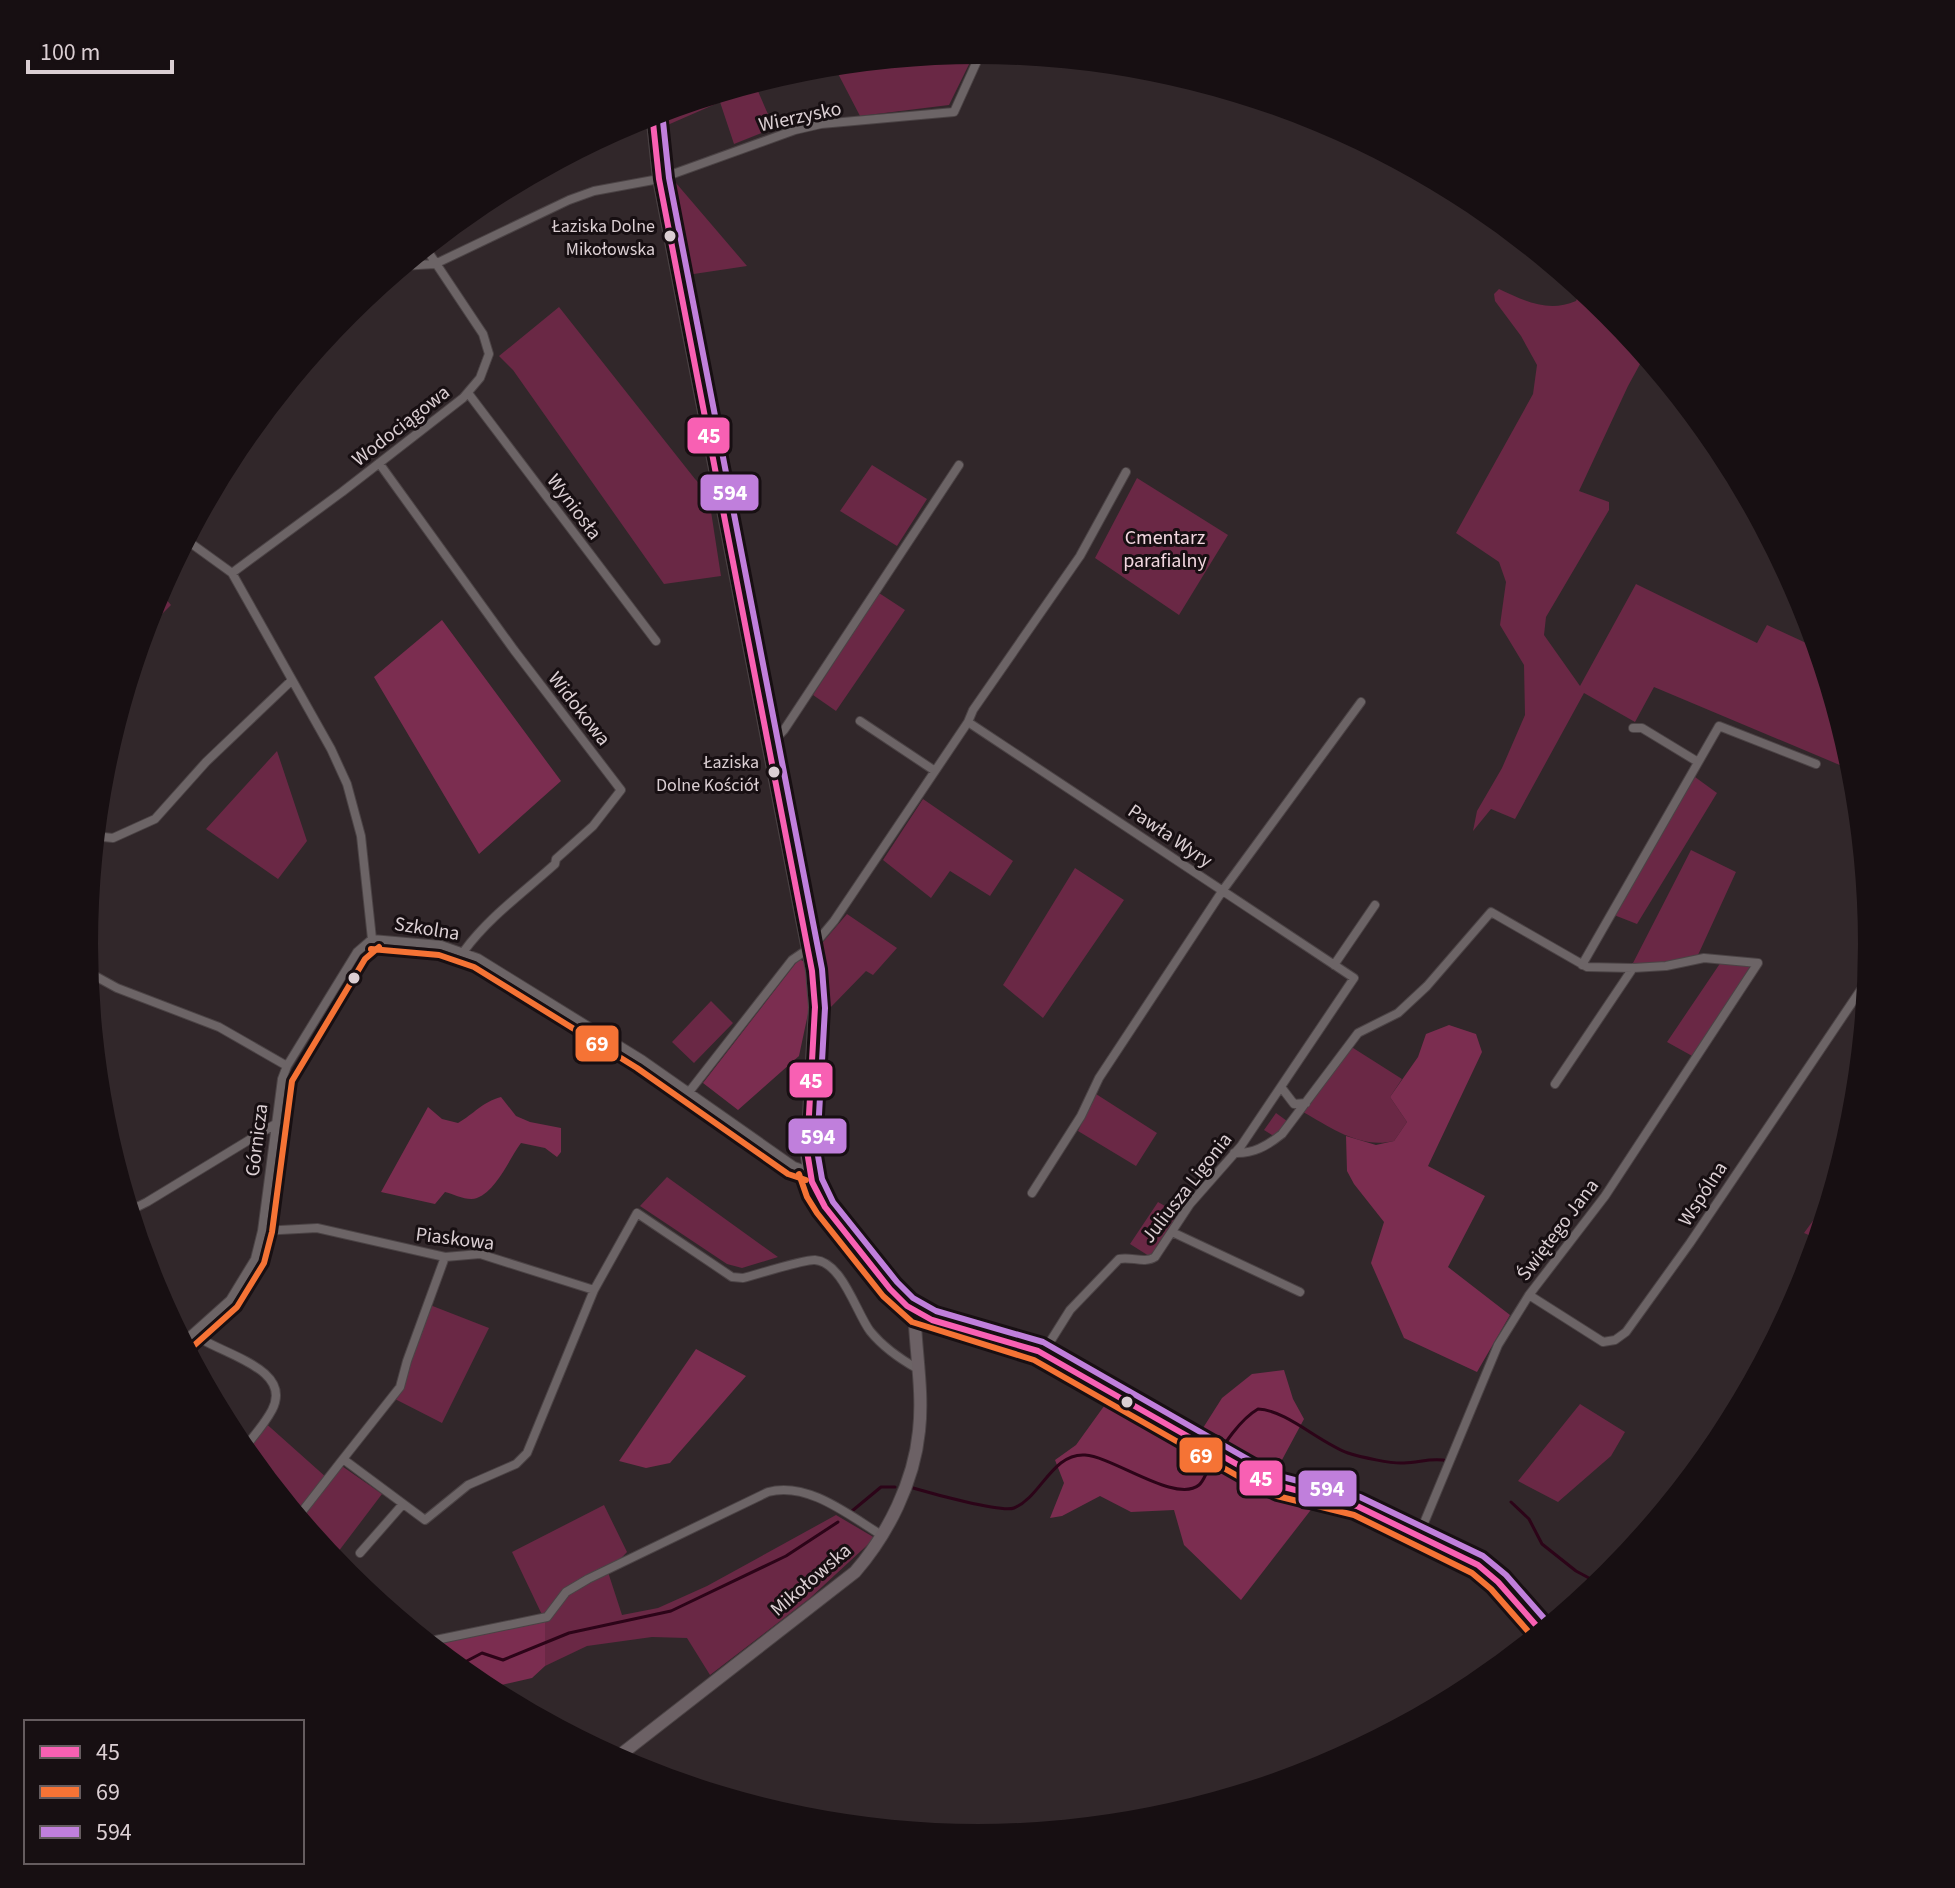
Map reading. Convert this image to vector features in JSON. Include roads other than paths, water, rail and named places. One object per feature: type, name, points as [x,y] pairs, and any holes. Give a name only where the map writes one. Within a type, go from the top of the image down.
[{"type":"street","name":"Wierzysko","points":[[659,179],[795,130],[821,124],[954,112],[976,64]]},
{"type":"street","points":[[653,126],[659,179],[808,947],[815,1007],[807,1151],[816,1193],[898,1298],[918,1314],[1043,1353],[1280,1486],[1345,1501],[1419,1535],[1489,1573],[1535,1624]]},
{"type":"street","points":[[418,265],[435,264],[594,191],[659,179]]},
{"type":"street","points":[[430,256],[435,264]]},
{"type":"street","name":"Wodociągowa","points":[[232,573],[379,463],[468,393],[480,378],[489,354],[483,334],[435,264]]},
{"type":"street","name":"Wyniosła","points":[[468,393],[656,641]]},
{"type":"street","name":"Widokowa","points":[[379,463],[514,650],[621,790],[593,826],[507,905],[464,951]]},
{"type":"street","points":[[769,746],[784,730],[959,465]]},
{"type":"street","points":[[689,1092],[792,960],[822,937],[848,903],[973,710],[1080,556],[1126,472]]},
{"type":"street","points":[[193,545],[232,573]]},
{"type":"street","name":"Szkolna","points":[[232,573],[331,749],[347,784],[361,836],[372,939],[441,945],[464,951],[619,1044],[794,1166],[809,1171]]},
{"type":"street","points":[[104,837],[113,838],[155,819],[206,762],[291,681]]},
{"type":"street","points":[[1032,1193],[1081,1116],[1099,1078],[1223,890],[1361,702]]},
{"type":"street","points":[[860,721],[935,771]]},
{"type":"street","name":"Pawła Wyry","points":[[968,722],[1354,978]]},
{"type":"street","points":[[1582,965],[1719,726],[1816,764]]},
{"type":"street","points":[[1633,728],[1642,728],[1698,762]]},
{"type":"street","points":[[1334,965],[1375,905]]},
{"type":"street","points":[[1234,1153],[1246,1154],[1267,1146],[1282,1134],[1358,1033],[1398,1013],[1427,986],[1491,912],[1582,965],[1633,968]]},
{"type":"street","name":"Górnicza","points":[[190,1337],[219,1313],[255,1259],[262,1231],[279,1093],[287,1066],[357,952],[372,939]]},
{"type":"street","name":"Świętego Jana","points":[[1419,1535],[1498,1345],[1529,1295],[1605,1196],[1758,963],[1704,958],[1666,966],[1633,968]]},
{"type":"street","points":[[1555,1084],[1633,968]]},
{"type":"street","points":[[99,978],[219,1027],[287,1066]]},
{"type":"street","name":"Juliusza Ligonia","points":[[1043,1353],[1070,1310],[1119,1259],[1147,1260],[1155,1257],[1190,1204],[1234,1153],[1354,978]]},
{"type":"street","name":"Wspólna","points":[[1529,1295],[1603,1342],[1615,1340],[1626,1332],[1690,1243],[1856,997]]},
{"type":"street","points":[[1281,1087],[1294,1104],[1306,1103]]},
{"type":"street","points":[[137,1206],[277,1123]]},
{"type":"street","points":[[343,1459],[425,1520],[468,1485],[516,1464],[527,1453],[594,1290],[637,1213],[732,1277],[743,1278],[815,1260],[827,1265],[838,1274],[870,1331],[897,1357],[918,1369]]},
{"type":"street","name":"Piaskowa","points":[[262,1231],[317,1228],[445,1257],[480,1254],[594,1290]]},
{"type":"street","points":[[1172,1232],[1300,1292]]},
{"type":"street","points":[[304,1509],[400,1387],[445,1257]]},
{"type":"street","name":"Mikołowska","points":[[626,1750],[855,1572],[883,1536],[905,1484],[919,1432],[915,1325],[918,1314]]},
{"type":"street","points":[[193,1334],[266,1373],[276,1385],[273,1408],[250,1439]]},
{"type":"street","points":[[439,1639],[547,1617],[566,1592],[588,1579],[784,1487],[810,1494],[883,1536]]},
{"type":"street","points":[[360,1553],[403,1504]]},
{"type":"waterway","points":[[913,1488],[981,1505],[1014,1508],[1032,1495],[1064,1461],[1085,1455],[1160,1484],[1189,1489],[1201,1483],[1232,1434],[1258,1409],[1280,1415],[1353,1455],[1399,1463],[1448,1461]]},
{"type":"waterway","points":[[852,1511],[881,1487],[895,1487]]},
{"type":"waterway","points":[[1511,1502],[1529,1519],[1542,1544],[1588,1577]]},
{"type":"waterway","points":[[468,1661],[482,1653],[503,1660],[569,1633],[671,1611],[786,1556],[838,1522]]},
{"type":"place","name":"Łaziska Dolne Mikołowska","points":[[670,236]]},
{"type":"place","name":"Łaziska Dolne Kościół","points":[[774,772]]},
{"type":"park label","name":"Cmentarz parafialny","points":[[1165,550]]}]
